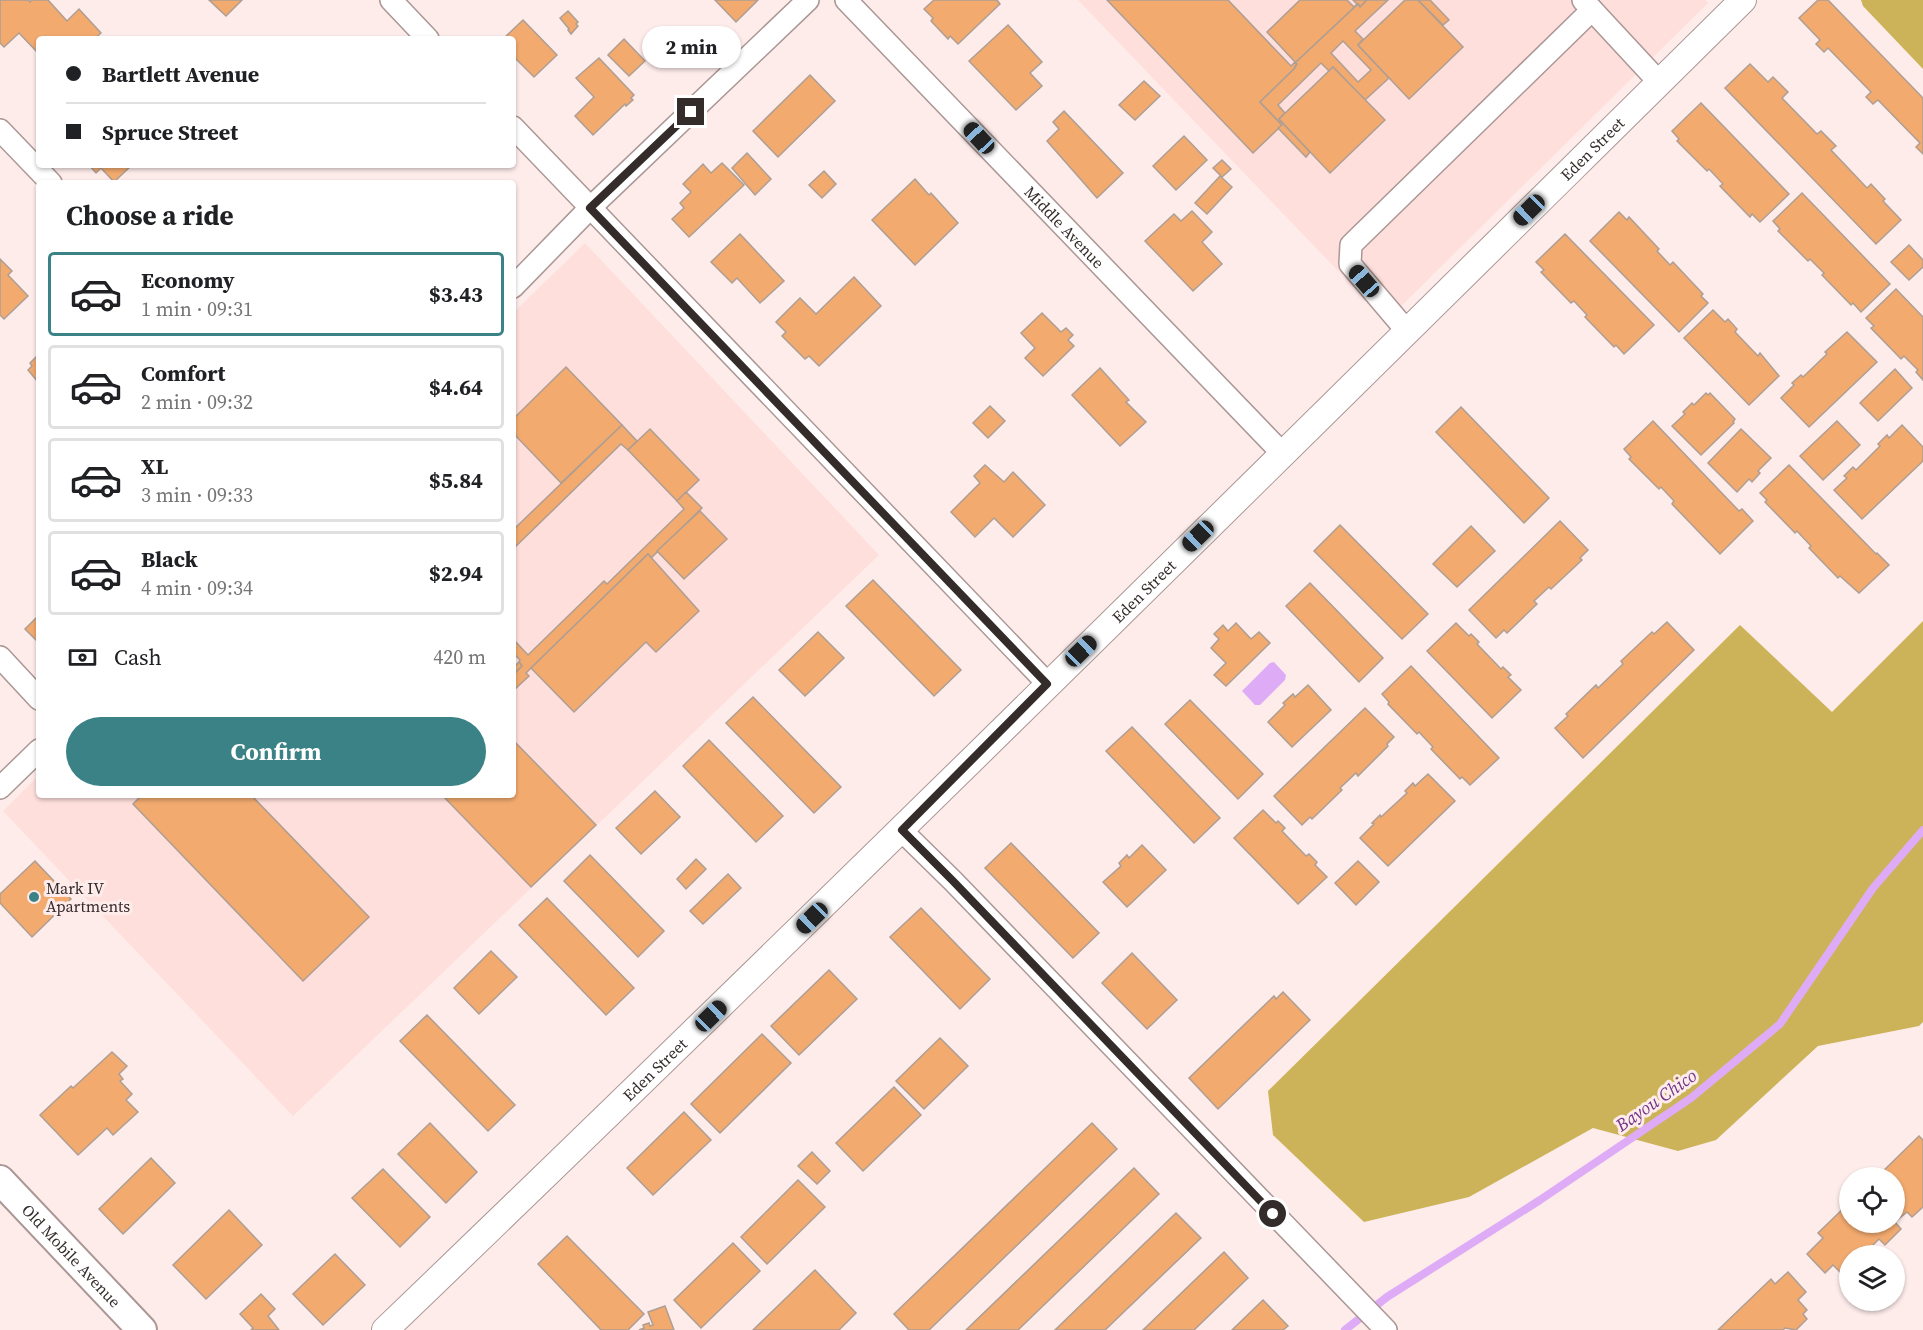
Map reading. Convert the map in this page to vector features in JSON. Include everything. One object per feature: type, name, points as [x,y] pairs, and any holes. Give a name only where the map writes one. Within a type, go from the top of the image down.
[{"type":"main road","name":"Old Mobile Avenue","points":[[0,1180],[142,1330]]},
{"type":"street","points":[[391,0],[425,36]]},
{"type":"street","points":[[516,284],[590,208],[808,0]]},
{"type":"street","name":"Middle Avenue","points":[[846,0],[1282,453]]},
{"type":"street","name":"Eden Street","points":[[385,1330],[902,830],[1047,684],[1743,0]]},
{"type":"street","points":[[1406,330],[1350,264],[1352,245],[1588,5],[1659,82]]},
{"type":"street","points":[[0,130],[36,167]]},
{"type":"street","points":[[516,130],[1047,684]]},
{"type":"street","points":[[37,168],[48,180]]},
{"type":"street","points":[[0,657],[36,696]]},
{"type":"street","points":[[0,788],[36,753]]},
{"type":"street","points":[[902,830],[1386,1330]]},
{"type":"shaded area","points":[[1078,0],[1705,0],[1708,3],[1386,321]]},
{"type":"shaded area","points":[[1861,0],[1923,0],[1923,69],[1863,6]]},
{"type":"shaded area","points":[[585,243],[879,555],[293,1116],[3,811],[36,778],[36,798],[516,798],[516,310]]},
{"type":"shaded area","points":[[1923,621],[1923,1022],[1919,1026],[1818,1046],[1716,1140],[1678,1151],[1593,1128],[1469,1197],[1364,1222],[1273,1135],[1268,1091],[1740,625],[1832,712]]},
{"type":"shaded area","points":[[1274,662],[1286,675],[1285,680],[1260,705],[1255,705],[1242,691],[1270,663]]},
{"type":"building","points":[[0,0],[29,0],[30,2],[48,0],[67,21],[79,9],[101,33],[98,36],[36,36],[36,51],[19,33],[4,47],[0,43]]},
{"type":"building","points":[[209,0],[242,0],[226,16]]},
{"type":"building","points":[[715,0],[758,0],[736,22]]},
{"type":"building","points":[[934,0],[997,0],[1000,4],[958,44],[950,36],[948,39],[931,21],[933,18],[924,9]]},
{"type":"building","points":[[1107,0],[1228,0],[1291,66],[1295,62],[1267,32],[1300,0],[1347,0],[1354,7],[1357,4],[1353,0],[1367,0],[1360,7],[1358,4],[1295,63],[1297,64],[1294,69],[1260,102],[1282,125],[1253,153]]},
{"type":"building","points":[[1367,0],[1388,0],[1355,31],[1363,39],[1358,45],[1389,78],[1365,100],[1333,67],[1329,71],[1321,63],[1278,105],[1285,113],[1279,119],[1310,152],[1306,157],[1278,128],[1282,125],[1260,102],[1294,69],[1297,64],[1295,63],[1358,4],[1360,7]],"holes":[[[1343,41],[1371,70],[1358,82],[1331,53]]]},
{"type":"building","points":[[1405,0],[1418,0],[1463,47],[1409,99],[1358,45]]},
{"type":"building","points":[[1418,0],[1430,0],[1449,20],[1443,25]]},
{"type":"building","points":[[1818,0],[1828,0],[1923,98],[1923,154],[1916,147],[1920,143],[1878,100],[1873,104],[1866,97],[1871,92],[1828,48],[1824,52],[1816,44],[1820,40],[1799,18]]},
{"type":"building","points":[[568,11],[578,22],[576,24],[578,26],[571,34],[560,18]]},
{"type":"building","points":[[523,20],[557,55],[534,77],[516,59],[516,36],[506,36]]},
{"type":"building","points":[[1008,25],[1042,62],[1030,73],[1042,86],[1016,110],[969,61]]},
{"type":"building","points":[[624,39],[645,61],[629,76],[608,55]]},
{"type":"building","points":[[599,58],[634,95],[631,98],[633,100],[626,106],[625,104],[593,135],[575,116],[594,97],[576,78]]},
{"type":"building","points":[[1750,64],[1768,82],[1773,77],[1788,92],[1782,98],[1817,134],[1821,131],[1836,146],[1831,150],[1867,188],[1871,184],[1901,220],[1876,244],[1725,88]]},
{"type":"building","points":[[1333,67],[1385,120],[1330,173],[1279,119]]},
{"type":"building","points":[[810,75],[835,101],[778,157],[753,131]]},
{"type":"building","points":[[1144,81],[1160,96],[1135,120],[1119,105]]},
{"type":"building","points":[[1701,103],[1789,194],[1760,222],[1752,214],[1750,217],[1720,186],[1723,184],[1677,141],[1679,139],[1672,131]]},
{"type":"building","points":[[1064,111],[1123,173],[1097,198],[1047,141],[1059,129],[1053,122]]},
{"type":"building","points":[[1184,136],[1207,160],[1176,190],[1153,166]]},
{"type":"building","points":[[747,153],[771,179],[755,195],[732,168]]},
{"type":"building","points":[[1222,160],[1231,169],[1222,177],[1213,168]]},
{"type":"building","points":[[722,163],[744,185],[689,237],[672,219],[684,208],[680,203],[691,192],[683,184],[703,164],[711,173]]},
{"type":"building","points":[[92,168],[101,168],[96,173]]},
{"type":"building","points":[[101,168],[129,168],[116,180],[112,180]]},
{"type":"building","points":[[824,171],[836,184],[822,198],[809,185]]},
{"type":"building","points":[[1220,176],[1232,187],[1207,214],[1195,203]]},
{"type":"building","points":[[915,179],[958,223],[915,265],[872,220]]},
{"type":"building","points":[[1802,193],[1890,284],[1861,312],[1853,303],[1851,305],[1822,275],[1824,273],[1810,259],[1808,261],[1778,231],[1780,229],[1773,221]]},
{"type":"building","points":[[1192,211],[1212,232],[1202,242],[1222,264],[1193,291],[1145,241],[1174,214],[1181,221]]},
{"type":"building","points":[[1619,212],[1627,220],[1629,217],[1659,249],[1657,251],[1670,265],[1673,262],[1703,294],[1701,296],[1708,303],[1679,332],[1590,241]]},
{"type":"building","points":[[740,234],[784,281],[760,303],[737,278],[732,283],[711,262]]},
{"type":"building","points":[[1565,234],[1654,325],[1624,354],[1616,345],[1614,347],[1585,317],[1587,315],[1574,301],[1571,303],[1541,272],[1544,270],[1536,262]]},
{"type":"building","points":[[1909,245],[1923,260],[1923,267],[1909,280],[1891,262]]},
{"type":"building","points":[[0,259],[12,271],[8,275],[28,296],[4,319],[0,315]]},
{"type":"building","points":[[854,277],[881,306],[819,366],[809,356],[805,359],[782,336],[786,332],[776,322],[800,298],[816,314]]},
{"type":"building","points":[[1896,289],[1923,317],[1923,380],[1916,372],[1918,370],[1904,356],[1901,359],[1871,328],[1874,326],[1866,318]]},
{"type":"building","points":[[1713,310],[1725,322],[1728,319],[1737,329],[1735,332],[1758,356],[1760,353],[1779,376],[1749,405],[1684,338]]},
{"type":"building","points":[[1042,313],[1061,332],[1066,328],[1073,335],[1068,340],[1074,346],[1043,376],[1025,358],[1035,348],[1021,333]]},
{"type":"building","points":[[1847,332],[1877,362],[1809,427],[1781,398],[1794,385],[1792,383],[1801,375],[1803,377]]},
{"type":"building","points":[[36,357],[36,380],[28,370],[32,366],[30,363]]},
{"type":"building","points":[[566,367],[622,425],[561,483],[516,436],[516,416]]},
{"type":"building","points":[[1100,368],[1129,400],[1126,402],[1146,422],[1120,446],[1072,395]]},
{"type":"building","points":[[1895,369],[1912,388],[1878,421],[1860,403]]},
{"type":"building","points":[[1706,393],[1708,395],[1710,393],[1735,419],[1734,423],[1701,455],[1672,426],[1685,414],[1683,412],[1692,403],[1694,405]]},
{"type":"building","points":[[990,406],[1005,421],[988,438],[973,423]]},
{"type":"building","points":[[1461,407],[1549,498],[1524,523],[1436,432]]},
{"type":"building","points":[[1653,421],[1739,511],[1742,509],[1753,521],[1720,554],[1672,504],[1674,501],[1661,487],[1659,489],[1629,459],[1631,457],[1624,449]]},
{"type":"building","points":[[1837,421],[1860,445],[1823,480],[1800,456]]},
{"type":"building","points":[[622,425],[637,441],[628,450],[621,444],[516,546],[516,527]]},
{"type":"building","points":[[1902,425],[1923,447],[1923,461],[1862,519],[1834,490],[1847,478],[1844,476],[1853,467],[1856,470],[1880,446],[1878,444],[1887,435],[1889,438]]},
{"type":"building","points":[[650,429],[699,480],[677,501],[628,450]]},
{"type":"building","points":[[1741,429],[1771,458],[1758,471],[1760,473],[1752,482],[1749,479],[1737,492],[1708,463]]},
{"type":"building","points":[[985,465],[1004,482],[1013,472],[1045,505],[1013,537],[994,518],[975,537],[951,512],[980,483],[974,476]]},
{"type":"building","points":[[1789,465],[1889,565],[1859,593],[1840,576],[1838,578],[1809,548],[1811,546],[1797,531],[1795,533],[1765,502],[1767,500],[1760,493]]},
{"type":"building","points":[[686,492],[702,508],[651,558],[648,554],[526,673],[529,676],[516,688],[516,672],[522,666],[516,656],[516,642],[528,655],[604,581],[607,584],[684,509],[677,501]]},
{"type":"building","points":[[700,511],[727,539],[684,579],[657,551]]},
{"type":"building","points":[[1560,521],[1588,550],[1580,558],[1582,560],[1551,589],[1549,587],[1534,601],[1537,604],[1507,633],[1504,630],[1496,638],[1469,610]]},
{"type":"building","points":[[1340,525],[1428,614],[1402,639],[1314,551]]},
{"type":"building","points":[[1471,526],[1495,551],[1457,587],[1433,564]]},
{"type":"building","points":[[648,554],[699,611],[656,652],[646,642],[574,712],[531,668]]},
{"type":"building","points":[[873,580],[961,670],[934,696],[846,606]]},
{"type":"building","points":[[1310,583],[1383,658],[1359,682],[1286,606]]},
{"type":"building","points":[[36,618],[36,640],[25,629]]},
{"type":"building","points":[[1667,622],[1694,650],[1583,758],[1555,728],[1596,685],[1598,688],[1623,664],[1621,661],[1652,632],[1654,634]]},
{"type":"building","points":[[1236,623],[1251,639],[1259,632],[1270,643],[1226,686],[1214,675],[1226,663],[1211,648],[1219,639],[1214,634],[1223,625],[1228,631]]},
{"type":"building","points":[[1456,623],[1479,642],[1477,644],[1501,669],[1503,667],[1511,675],[1508,677],[1521,690],[1492,718],[1427,651]]},
{"type":"building","points":[[818,632],[844,658],[805,696],[779,670]]},
{"type":"building","points":[[519,662],[522,666],[516,672],[516,665]]},
{"type":"building","points":[[1411,666],[1499,758],[1470,785],[1462,777],[1460,779],[1431,749],[1433,747],[1419,732],[1417,734],[1388,704],[1389,702],[1382,694]]},
{"type":"building","points":[[1308,685],[1331,710],[1292,747],[1268,722],[1285,705],[1283,703],[1293,694],[1295,697]]},
{"type":"building","points":[[753,697],[841,787],[814,813],[726,723]]},
{"type":"building","points":[[1190,700],[1263,774],[1238,799],[1165,724]]},
{"type":"building","points":[[1365,708],[1394,737],[1358,776],[1356,773],[1312,819],[1310,817],[1302,825],[1274,796]]},
{"type":"building","points":[[1132,727],[1220,818],[1194,843],[1106,751]]},
{"type":"building","points":[[709,740],[783,816],[756,842],[683,766]]},
{"type":"building","points":[[516,743],[596,825],[531,887],[445,798],[516,798]]},
{"type":"building","points":[[1428,774],[1455,801],[1388,866],[1360,838],[1380,815],[1381,817],[1407,793],[1405,791],[1413,783],[1415,786]]},
{"type":"building","points":[[655,791],[680,817],[641,854],[616,828]]},
{"type":"building","points":[[139,798],[254,798],[369,917],[303,981],[133,804]]},
{"type":"building","points":[[1263,810],[1276,823],[1278,821],[1285,828],[1282,831],[1306,856],[1309,854],[1317,862],[1315,865],[1327,877],[1298,904],[1234,838]]},
{"type":"building","points":[[1011,843],[1099,933],[1073,958],[985,868]]},
{"type":"building","points":[[1142,845],[1166,870],[1127,907],[1103,882],[1121,866],[1119,863],[1127,855],[1129,858]]},
{"type":"building","points":[[590,855],[664,931],[638,957],[564,881]]},
{"type":"building","points":[[696,859],[706,869],[686,889],[677,879]]},
{"type":"building","name":"Mark IV Apartments","points":[[35,861],[71,899],[32,937],[0,903],[0,894]]},
{"type":"building","points":[[1358,861],[1379,882],[1356,905],[1335,883]]},
{"type":"building","points":[[728,874],[741,888],[703,924],[690,911]]},
{"type":"building","points":[[547,898],[634,988],[606,1015],[519,925]]},
{"type":"building","points":[[921,908],[990,979],[960,1009],[890,937]]},
{"type":"building","points":[[491,951],[517,977],[479,1014],[454,988]]},
{"type":"building","points":[[1132,953],[1177,1000],[1147,1029],[1102,983]]},
{"type":"building","points":[[829,970],[857,999],[799,1055],[771,1026]]},
{"type":"building","points":[[1283,992],[1310,1020],[1218,1109],[1189,1078],[1274,996],[1276,999]]},
{"type":"building","points":[[427,1015],[515,1105],[488,1131],[400,1041]]},
{"type":"building","points":[[762,1034],[791,1063],[720,1133],[691,1104]]},
{"type":"building","points":[[940,1038],[968,1066],[924,1109],[896,1081]]},
{"type":"building","points":[[112,1052],[127,1066],[119,1074],[123,1079],[120,1081],[132,1094],[126,1100],[138,1112],[113,1135],[107,1128],[78,1155],[40,1115]]},
{"type":"building","points":[[894,1087],[921,1115],[863,1171],[836,1143]]},
{"type":"building","points":[[684,1112],[711,1140],[653,1195],[627,1168]]},
{"type":"building","points":[[430,1123],[477,1172],[446,1203],[398,1154]]},
{"type":"building","points":[[1092,1123],[1117,1149],[929,1330],[909,1330],[894,1314]]},
{"type":"building","points":[[1919,1136],[1923,1140],[1923,1207],[1912,1217],[1907,1212],[1905,1214],[1905,1167],[1887,1167]]},
{"type":"building","points":[[812,1152],[830,1171],[817,1184],[798,1166]]},
{"type":"building","points":[[151,1158],[175,1183],[123,1234],[99,1209]]},
{"type":"building","points":[[1134,1168],[1159,1194],[1018,1330],[966,1330]]},
{"type":"building","points":[[383,1169],[430,1217],[400,1247],[352,1198]]},
{"type":"building","points":[[798,1180],[825,1207],[767,1264],[741,1237]]},
{"type":"building","points":[[229,1210],[262,1245],[206,1299],[173,1265]]},
{"type":"building","points":[[1176,1213],[1201,1238],[1105,1330],[1055,1330]]},
{"type":"building","points":[[1839,1213],[1839,1233],[1897,1233],[1885,1245],[1879,1239],[1873,1245],[1839,1245],[1839,1271],[1833,1265],[1825,1273],[1807,1254],[1823,1238],[1818,1233]]},
{"type":"building","points":[[567,1236],[644,1314],[628,1330],[601,1330],[538,1264]]},
{"type":"building","points":[[733,1243],[760,1271],[701,1328],[674,1300]]},
{"type":"building","points":[[1224,1252],[1248,1278],[1194,1330],[1143,1330]]},
{"type":"building","points":[[335,1254],[365,1285],[323,1325],[293,1294]]},
{"type":"building","points":[[815,1270],[856,1313],[839,1330],[753,1330]]},
{"type":"building","points":[[1788,1272],[1806,1292],[1798,1300],[1807,1310],[1803,1314],[1807,1319],[1796,1330],[1785,1328],[1783,1330],[1718,1330],[1771,1279],[1775,1284]]},
{"type":"building","points":[[261,1294],[275,1309],[268,1316],[279,1330],[251,1330],[253,1328],[240,1314]]},
{"type":"building","points":[[1263,1300],[1288,1326],[1283,1330],[1232,1330]]},
{"type":"building","points":[[665,1306],[674,1330],[639,1330],[644,1328],[643,1325],[649,1323],[650,1326],[653,1325],[648,1312]]},
{"type":"waterway","name":"Bayou Chico","points":[[1345,1330],[1387,1297],[1540,1200],[1691,1098],[1780,1024],[1873,888],[1923,830]]},
{"type":"place","name":"Mark IV Apartments","points":[[34,897]]},
{"type":"route","points":[[691,112],[590,208],[1047,684],[902,830],[1273,1214]]}]
